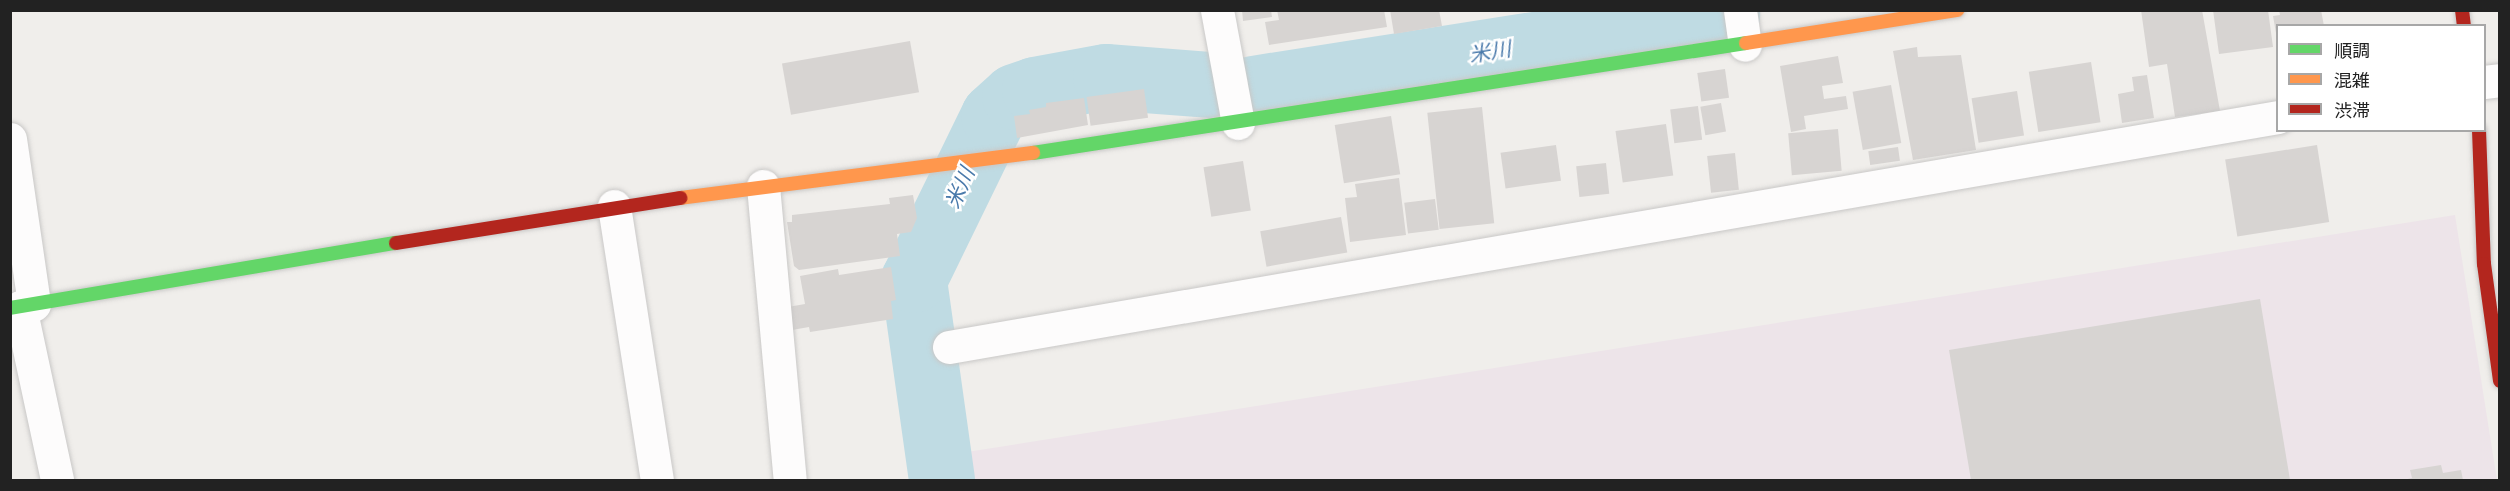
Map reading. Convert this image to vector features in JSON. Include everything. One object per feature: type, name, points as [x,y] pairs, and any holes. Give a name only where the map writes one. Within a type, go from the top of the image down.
[{"type":"street","points":[[1217,10],[1238,123]]},
{"type":"street","points":[[1740,10],[1745,45]]},
{"type":"street","points":[[21,306],[614,206],[986,160],[1745,45],[1957,10]]},
{"type":"street","points":[[950,347],[2276,117]]},
{"type":"street","points":[[2479,132],[2484,264],[2499,381]]},
{"type":"street","points":[[10,139],[21,306],[57,480]]},
{"type":"street","points":[[763,186],[790,480]]},
{"type":"street","points":[[614,206],[657,480]]},
{"type":"shaded area","points":[[2455,215],[2497,480],[972,480],[967,452]]},
{"type":"building","points":[[1242,10],[1271,10],[1272,17],[1243,21]]},
{"type":"building","points":[[1277,10],[1384,10],[1387,27],[1269,45],[1265,22],[1279,20]]},
{"type":"building","points":[[1390,10],[1439,10],[1442,26],[1394,34]]},
{"type":"building","points":[[2141,10],[2202,10],[2220,111],[2175,117],[2167,64],[2149,67]]},
{"type":"building","points":[[2213,10],[2268,10],[2273,47],[2219,54]]},
{"type":"building","points":[[2279,10],[2321,10],[2324,24],[2276,24],[2276,33],[2273,16],[2280,15]]},
{"type":"building","points":[[910,41],[919,92],[791,115],[782,64]]},
{"type":"building","points":[[1917,47],[1918,57],[1961,55],[1976,150],[1913,160],[1893,51]]},
{"type":"building","points":[[1838,56],[1843,83],[1822,86],[1824,99],[1846,96],[1848,109],[1804,116],[1806,129],[1791,132],[1780,66]]},
{"type":"building","points":[[2091,62],[2101,122],[2038,132],[2029,72]]},
{"type":"building","points":[[1725,69],[1729,98],[1701,102],[1697,73]]},
{"type":"building","points":[[2147,75],[2154,118],[2122,123],[2118,94],[2134,91],[2132,77]]},
{"type":"building","points":[[1891,85],[1901,143],[1863,150],[1853,92]]},
{"type":"building","points":[[1144,89],[1148,118],[1091,126],[1087,97]]},
{"type":"building","points":[[2017,91],[2024,135],[1979,143],[1972,98]]},
{"type":"building","points":[[1084,98],[1088,125],[1017,138],[1014,116],[1030,114],[1029,110],[1046,107],[1046,103]]},
{"type":"building","points":[[1721,103],[1726,132],[1705,135],[1700,107]]},
{"type":"building","points":[[1698,106],[1702,140],[1674,143],[1670,109]]},
{"type":"building","points":[[1482,107],[1494,223],[1440,229],[1427,113]]},
{"type":"building","points":[[1391,116],[1400,174],[1344,183],[1335,125]]},
{"type":"building","points":[[1666,124],[1673,175],[1623,183],[1615,131]]},
{"type":"building","points":[[1838,129],[1842,171],[1792,175],[1788,133]]},
{"type":"building","points":[[1556,145],[1561,181],[1506,188],[1501,153]]},
{"type":"building","points":[[2317,145],[2329,222],[2237,237],[2225,160]]},
{"type":"building","points":[[1898,147],[1900,161],[1870,165],[1868,151]]},
{"type":"building","points":[[1735,153],[1739,190],[1711,193],[1707,156]]},
{"type":"building","points":[[1243,161],[1251,210],[1211,217],[1203,167]]},
{"type":"building","points":[[1606,163],[1609,194],[1579,197],[1576,166]]},
{"type":"building","points":[[1399,178],[1406,235],[1350,242],[1345,198],[1357,197],[1355,184]]},
{"type":"building","points":[[913,195],[917,218],[911,232],[897,234],[900,256],[799,270],[794,266],[787,222],[792,222],[792,215],[890,204],[889,198]]},
{"type":"building","points":[[1435,199],[1439,230],[1408,234],[1404,203]]},
{"type":"building","points":[[1341,217],[1347,252],[1266,267],[1260,231]]},
{"type":"building","points":[[891,267],[896,300],[891,301],[893,319],[810,332],[809,327],[792,330],[788,307],[805,304],[800,276],[838,269],[839,275]]},
{"type":"building","points":[[2260,299],[2290,480],[1971,480],[1949,350]]},
{"type":"building","points":[[2441,465],[2443,473],[2461,470],[2463,480],[2403,480],[2412,478],[2410,470]]},
{"type":"waterway","name":"米川","points":[[1253,89],[1727,15]]},
{"type":"waterway","name":"米川","points":[[942,480],[914,280],[994,116],[1015,97],[1035,90],[1106,77],[1209,85]]},
{"type":"traffic: fast","points":[[1033,153],[1746,43]]},
{"type":"traffic: fast","points":[[10,308],[396,243]]},
{"type":"traffic: slow","points":[[1746,43],[1957,10]]},
{"type":"traffic: slow","points":[[680,198],[1033,153]]},
{"type":"traffic: jam","points":[[2462,10],[2464,24]]},
{"type":"traffic: jam","points":[[2479,132],[2484,264],[2500,381]]},
{"type":"traffic: jam","points":[[396,243],[680,198]]}]
